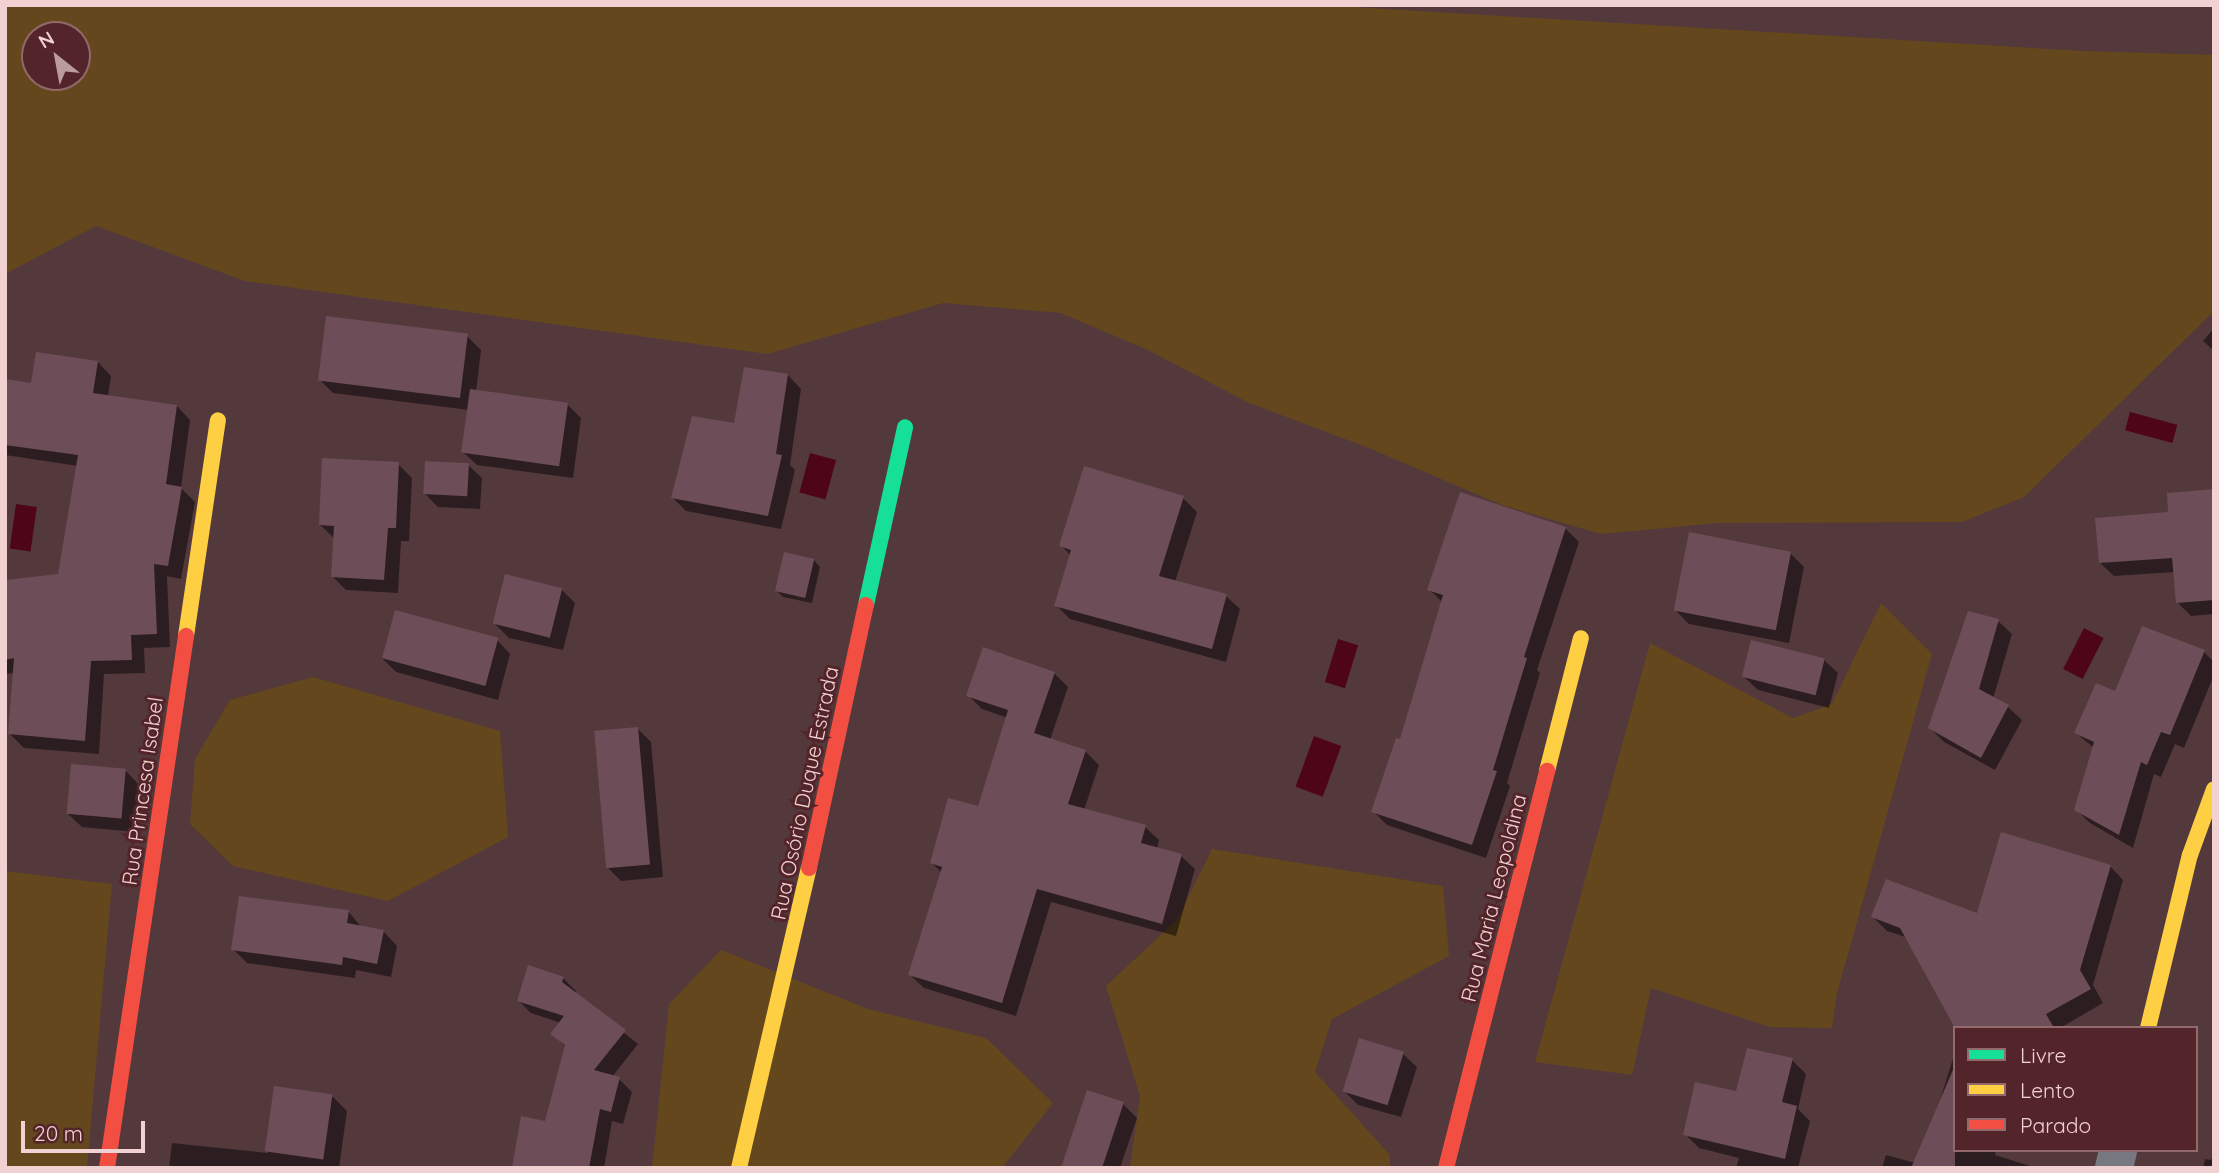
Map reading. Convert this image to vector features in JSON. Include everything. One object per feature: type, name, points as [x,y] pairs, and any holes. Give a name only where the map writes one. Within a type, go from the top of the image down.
[{"type":"street","name":"Rua Princesa Isabel","points":[[107,1168],[218,420]]},
{"type":"street","name":"Rua Osório Duque Estrada","points":[[742,1162],[905,427]]},
{"type":"street","name":"Rua Maria Leopoldina","points":[[1446,1168],[1581,638]]},
{"type":"street","points":[[2148,1026],[2190,855],[2214,789]]},
{"type":"shaded area","points":[[5,5],[1320,5],[2083,51],[2214,55],[2214,311],[2024,497],[1962,522],[1718,523],[1601,534],[1502,505],[1369,448],[1247,402],[1148,350],[1061,313],[943,303],[767,354],[245,281],[96,226],[5,274]]},
{"type":"shaded area","points":[[2130,412],[2177,425],[2172,443],[2125,430]]},
{"type":"shaded area","points":[[810,453],[836,460],[825,500],[799,493]]},
{"type":"shaded area","points":[[16,504],[37,507],[31,551],[10,549]]},
{"type":"shaded area","points":[[1881,603],[1932,654],[1837,993],[1832,1028],[1770,1027],[1651,988],[1632,1075],[1535,1062],[1650,643],[1793,718],[1832,704]]},
{"type":"shaded area","points":[[2084,628],[2104,638],[2083,679],[2063,669]]},
{"type":"shaded area","points":[[1338,639],[1358,645],[1345,688],[1325,682]]},
{"type":"shaded area","points":[[313,677],[500,731],[508,837],[388,901],[233,866],[190,824],[195,759],[230,700]]},
{"type":"shaded area","points":[[1314,736],[1341,746],[1323,797],[1296,787]]},
{"type":"shaded area","points":[[1212,849],[1443,886],[1449,956],[1332,1019],[1315,1072],[1390,1155],[1390,1168],[1130,1168],[1140,1096],[1106,986],[1177,920]]},
{"type":"shaded area","points":[[5,871],[112,884],[87,1168],[5,1168]]},
{"type":"shaded area","points":[[721,950],[868,1009],[986,1038],[1053,1103],[1002,1168],[652,1168],[669,1004]]},
{"type":"building","points":[[326,316],[468,333],[460,398],[318,381]]},
{"type":"building","points":[[36,352],[98,361],[93,393],[177,405],[166,484],[182,487],[168,566],[154,564],[157,634],[131,635],[132,660],[91,661],[85,741],[8,734],[14,658],[5,660],[5,580],[58,574],[78,455],[5,445],[5,379],[31,383]]},
{"type":"building","points":[[744,367],[788,374],[776,454],[782,455],[768,516],[671,498],[692,416],[734,423]]},
{"type":"building","points":[[470,389],[568,403],[559,466],[461,452]]},
{"type":"building","points":[[322,458],[399,462],[396,528],[388,528],[384,580],[331,577],[334,526],[319,525]]},
{"type":"building","points":[[425,461],[469,463],[467,496],[423,494]]},
{"type":"building","points":[[1084,466],[1184,496],[1159,576],[1227,594],[1212,649],[1054,606],[1071,550],[1059,546]]},
{"type":"building","points":[[2214,489],[2214,600],[2176,603],[2172,558],[2099,563],[2095,518],[2168,512],[2167,493]]},
{"type":"building","points":[[1460,492],[1566,527],[1524,657],[1527,658],[1493,770],[1497,771],[1472,845],[1371,812],[1396,738],[1400,739],[1443,595],[1427,590]]},
{"type":"building","points":[[1689,532],[1791,552],[1776,630],[1674,611]]},
{"type":"building","points":[[784,552],[814,559],[805,598],[775,591]]},
{"type":"building","points":[[505,574],[562,588],[550,638],[493,623]]},
{"type":"building","points":[[395,610],[498,638],[485,686],[382,658]]},
{"type":"building","points":[[1968,611],[1999,619],[1979,689],[2009,705],[1981,758],[1928,728]]},
{"type":"building","points":[[2142,626],[2205,650],[2170,735],[2161,732],[2147,765],[2141,762],[2119,835],[2074,810],[2094,742],[2074,733],[2096,683],[2115,691]]},
{"type":"building","points":[[1751,640],[1825,658],[1816,695],[1742,677]]},
{"type":"building","points":[[983,647],[1055,672],[1034,733],[1086,750],[1068,804],[1146,825],[1141,843],[1182,854],[1162,924],[1037,889],[1002,1003],[908,975],[942,867],[930,863],[948,798],[978,806],[1008,710],[966,696]]},
{"type":"building","points":[[638,727],[650,864],[606,868],[594,731]]},
{"type":"building","points":[[71,764],[126,769],[121,819],[67,814]]},
{"type":"building","points":[[2001,832],[2111,865],[2080,970],[2091,989],[2046,1014],[2053,1026],[1954,1026],[1900,928],[1871,917],[1886,879],[1977,913]]},
{"type":"building","points":[[239,896],[349,910],[347,923],[384,930],[377,964],[343,957],[342,965],[231,950]]},
{"type":"building","points":[[528,965],[564,977],[562,982],[626,1030],[594,1070],[620,1077],[611,1112],[600,1109],[589,1168],[512,1168],[521,1116],[545,1121],[565,1045],[550,1034],[564,1016],[517,1001]]},
{"type":"building","points":[[1359,1038],[1404,1052],[1388,1105],[1343,1092]]},
{"type":"building","points":[[1747,1048],[1793,1058],[1782,1102],[1797,1106],[1785,1159],[1683,1135],[1695,1082],[1736,1091]]},
{"type":"building","points":[[1953,1070],[1955,1168],[1911,1168]]},
{"type":"building","points":[[274,1086],[332,1094],[323,1160],[265,1151]]},
{"type":"building","points":[[1087,1090],[1124,1102],[1102,1168],[1061,1168]]},
{"type":"traffic: fast","points":[[866,605],[905,427]]},
{"type":"traffic: slow","points":[[186,636],[218,420]]},
{"type":"traffic: slow","points":[[1547,771],[1581,638]]},
{"type":"traffic: slow","points":[[2148,1026],[2190,855],[2214,789]]},
{"type":"traffic: slow","points":[[739,1168],[809,868]]},
{"type":"traffic: jam","points":[[809,868],[866,605]]},
{"type":"traffic: jam","points":[[107,1168],[186,636]]},
{"type":"traffic: jam","points":[[1446,1168],[1547,771]]}]
